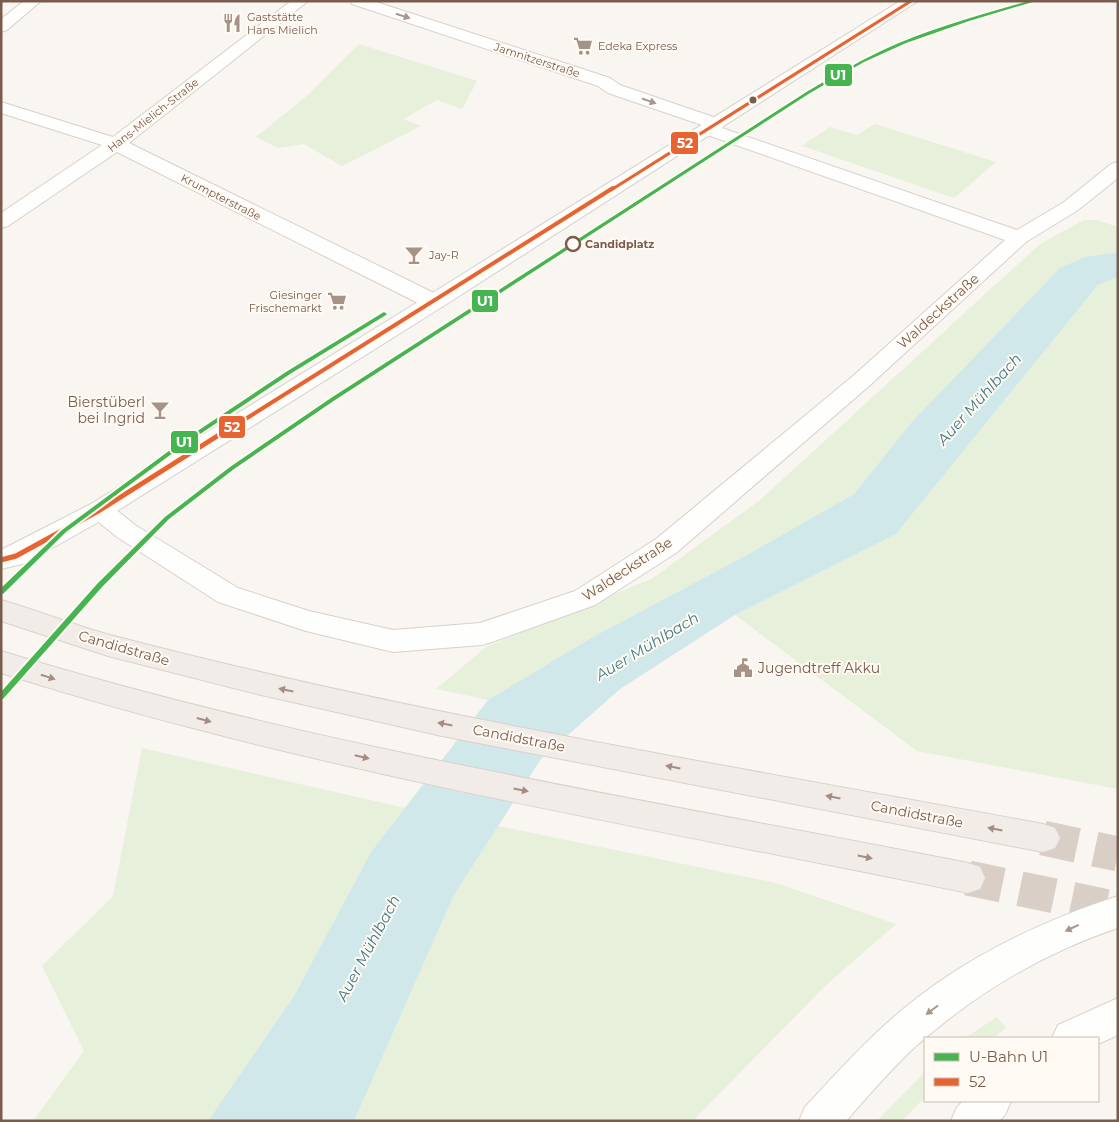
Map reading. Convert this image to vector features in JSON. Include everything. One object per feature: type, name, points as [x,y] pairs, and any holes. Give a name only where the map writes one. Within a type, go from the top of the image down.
[{"type":"highway","name":"Candidstraße","points":[[1,610],[108,645],[266,685],[442,724],[1043,838]]},
{"type":"highway","points":[[1,662],[75,686],[245,731],[414,769],[968,878]]},
{"type":"street","points":[[1,27],[34,1]]},
{"type":"street","name":"Hans-Mielich-Straße","points":[[1,222],[116,144],[301,1]]},
{"type":"street","name":"Jamnitzerstraße","points":[[357,1],[604,82],[614,89],[712,127],[1019,238]]},
{"type":"street","points":[[1,560],[16,556],[100,510],[911,1]]},
{"type":"street","name":"Krumpterstraße","points":[[1,107],[116,144],[434,302]]},
{"type":"street","name":"Waldeckstraße","points":[[100,510],[126,531],[228,595],[306,621],[393,641],[482,634],[585,598],[666,546],[860,381],[1019,238],[1071,206],[1118,168]]},
{"type":"street","points":[[819,1121],[914,1024],[960,988],[1010,958],[1088,921],[1118,912]]},
{"type":"street","points":[[1073,1037],[1118,1016]]},
{"type":"street","points":[[971,1121],[990,1102]]},
{"type":"green space","points":[[359,44],[477,81],[462,109],[437,100],[403,119],[421,126],[342,166],[304,144],[278,148],[256,137],[309,94]]},
{"type":"green space","points":[[875,124],[996,162],[954,198],[802,146],[830,127],[857,135]]},
{"type":"green space","points":[[1084,220],[1097,220],[1118,227],[1118,252],[1085,257],[910,424],[854,494],[745,556],[591,638],[488,700],[436,689],[486,647],[653,578],[760,500],[1040,244]]},
{"type":"green space","points":[[1118,277],[1118,789],[917,751],[735,615],[896,534],[1098,285]]},
{"type":"green space","points":[[142,748],[405,808],[371,852],[294,996],[208,1121],[33,1121],[84,1051],[42,966],[113,896]]},
{"type":"green space","points":[[498,826],[776,883],[896,924],[824,987],[693,1121],[354,1121],[454,895]]},
{"type":"green space","points":[[997,1017],[1006,1028],[994,1037],[967,1037]]},
{"type":"green space","points":[[924,1073],[924,1098],[902,1121],[877,1121]]},
{"type":"water","name":"Auer Mühlbach","points":[[1118,252],[1118,277],[1098,285],[896,534],[735,615],[620,689],[541,759],[454,895],[354,1121],[208,1121],[294,996],[371,852],[488,700],[591,638],[745,556],[854,494],[910,424],[1060,268],[1085,257]]},
{"type":"tunnel","points":[[1043,838],[1118,854]]},
{"type":"tunnel","points":[[968,878],[1118,909]]},
{"type":"metro line","name":"U1","points":[[1,697],[100,585],[167,518],[232,468],[333,399],[809,92],[863,61],[925,34],[1034,1]]},
{"type":"metro line","name":"U1","points":[[1,592],[64,531],[183,443],[288,373],[384,314]]},
{"type":"transit line","name":"52","points":[[1,560],[16,556],[100,510],[911,1]]},
{"type":"place","name":"Gaststätte Hans Mielich","points":[[232,23]]},
{"type":"place","name":"Edeka Express","points":[[583,46]]},
{"type":"place","name":"Candidplatz","points":[[573,244]]},
{"type":"place","name":"Jay-R","points":[[414,255]]},
{"type":"place","name":"Giesinger Frischemarkt","points":[[337,301]]},
{"type":"place","name":"Bierstüberl bei Ingrid","points":[[160,410]]},
{"type":"place","name":"Jugendtreff Akku","points":[[743,668]]}]
